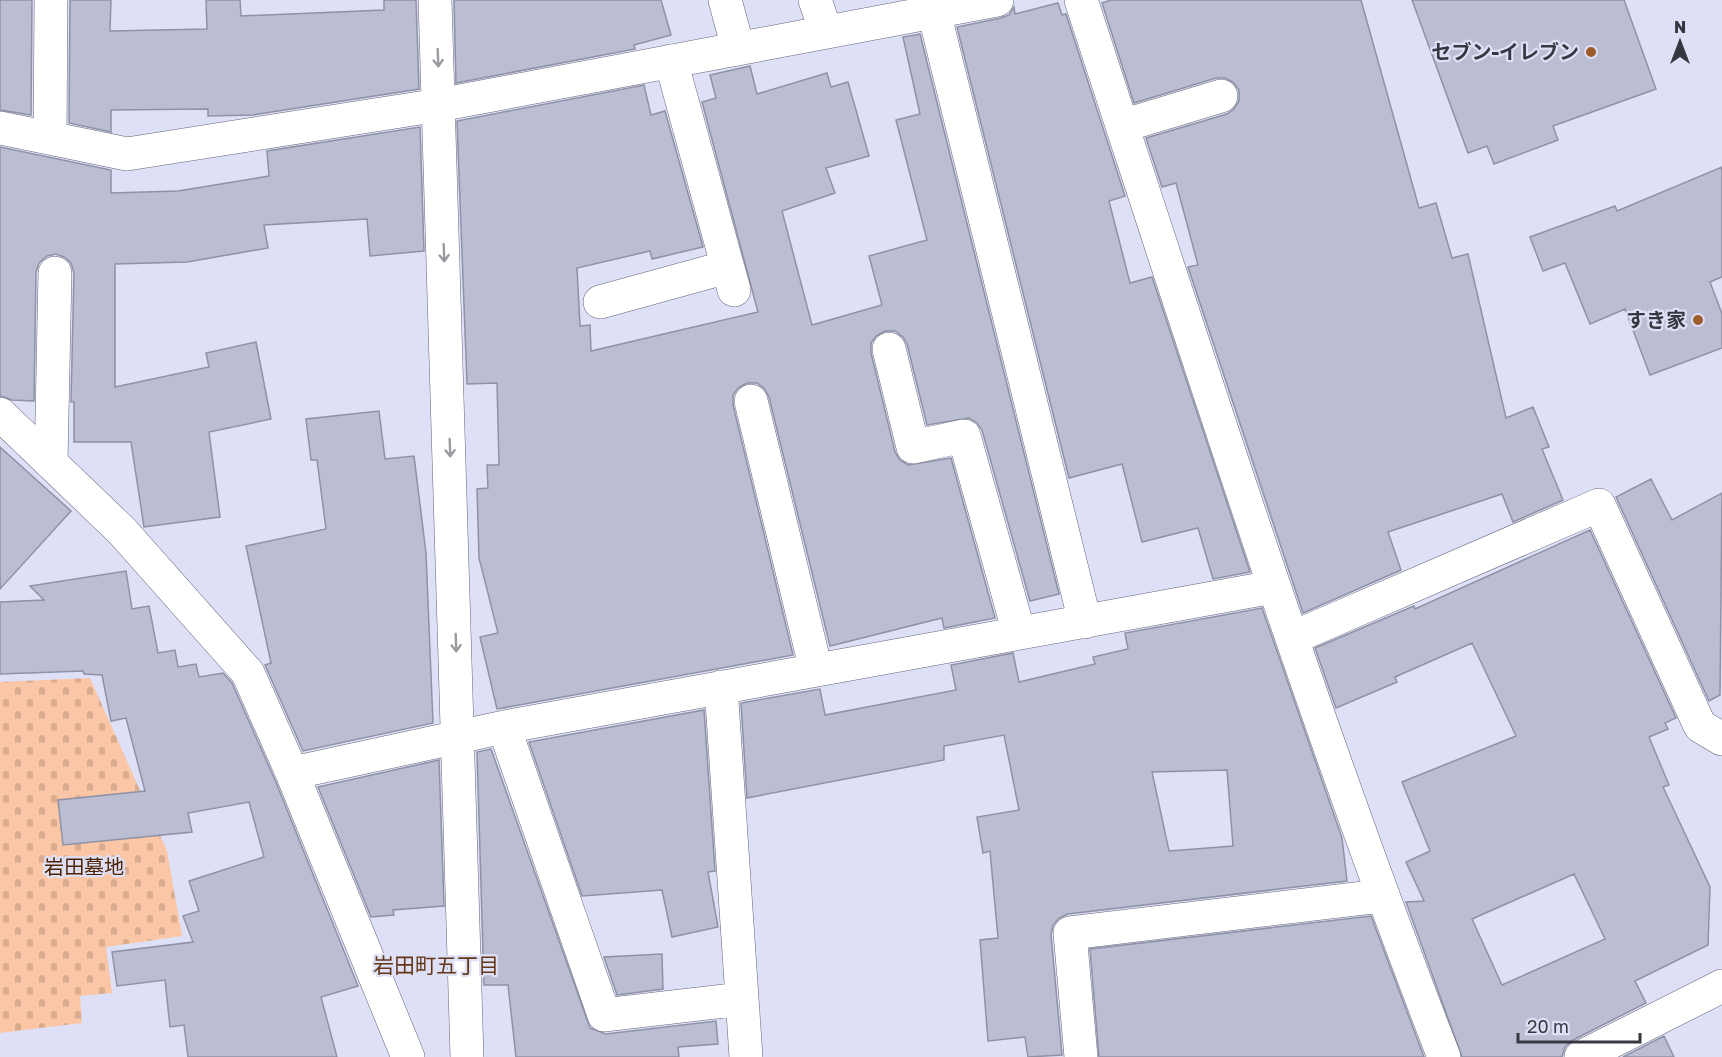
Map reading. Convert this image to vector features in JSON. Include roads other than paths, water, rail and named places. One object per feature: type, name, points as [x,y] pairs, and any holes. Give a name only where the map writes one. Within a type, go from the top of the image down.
[{"type":"street","points":[[435,0],[467,1057]]},
{"type":"street","points":[[724,0],[738,48]]},
{"type":"street","points":[[815,0],[826,32]]},
{"type":"street","points":[[0,128],[127,154],[439,105],[997,0]]},
{"type":"street","points":[[1081,0],[1273,587],[1382,896],[1444,1057]]},
{"type":"street","points":[[50,138],[51,1]]},
{"type":"street","points":[[934,12],[1085,622]]},
{"type":"street","points":[[600,302],[730,278],[671,61]]},
{"type":"street","points":[[1122,126],[1221,96]]},
{"type":"street","points":[[51,463],[55,273]]},
{"type":"street","points":[[889,349],[913,447],[964,436],[1019,633]]},
{"type":"street","points":[[751,401],[816,670]]},
{"type":"street","points":[[0,414],[122,531],[248,673],[292,773],[408,1057]]},
{"type":"street","points":[[1292,639],[1599,505],[1700,726],[1722,739]]},
{"type":"street","points":[[292,773],[458,735],[1273,587]]},
{"type":"street","points":[[722,687],[746,1057]]},
{"type":"street","points":[[504,727],[604,1015],[742,999]]},
{"type":"street","points":[[1081,1057],[1070,933],[1382,896]]},
{"type":"street","points":[[1581,1057],[1722,986]]},
{"type":"place","name":"セブン-イレブン","points":[[1591,52]]},
{"type":"place","name":"すき家","points":[[1698,320]]},
{"type":"district","name":"岩田町五丁目","points":[[436,966]]},
{"type":"park label","name":"岩田墓地","points":[[84,867]]}]
